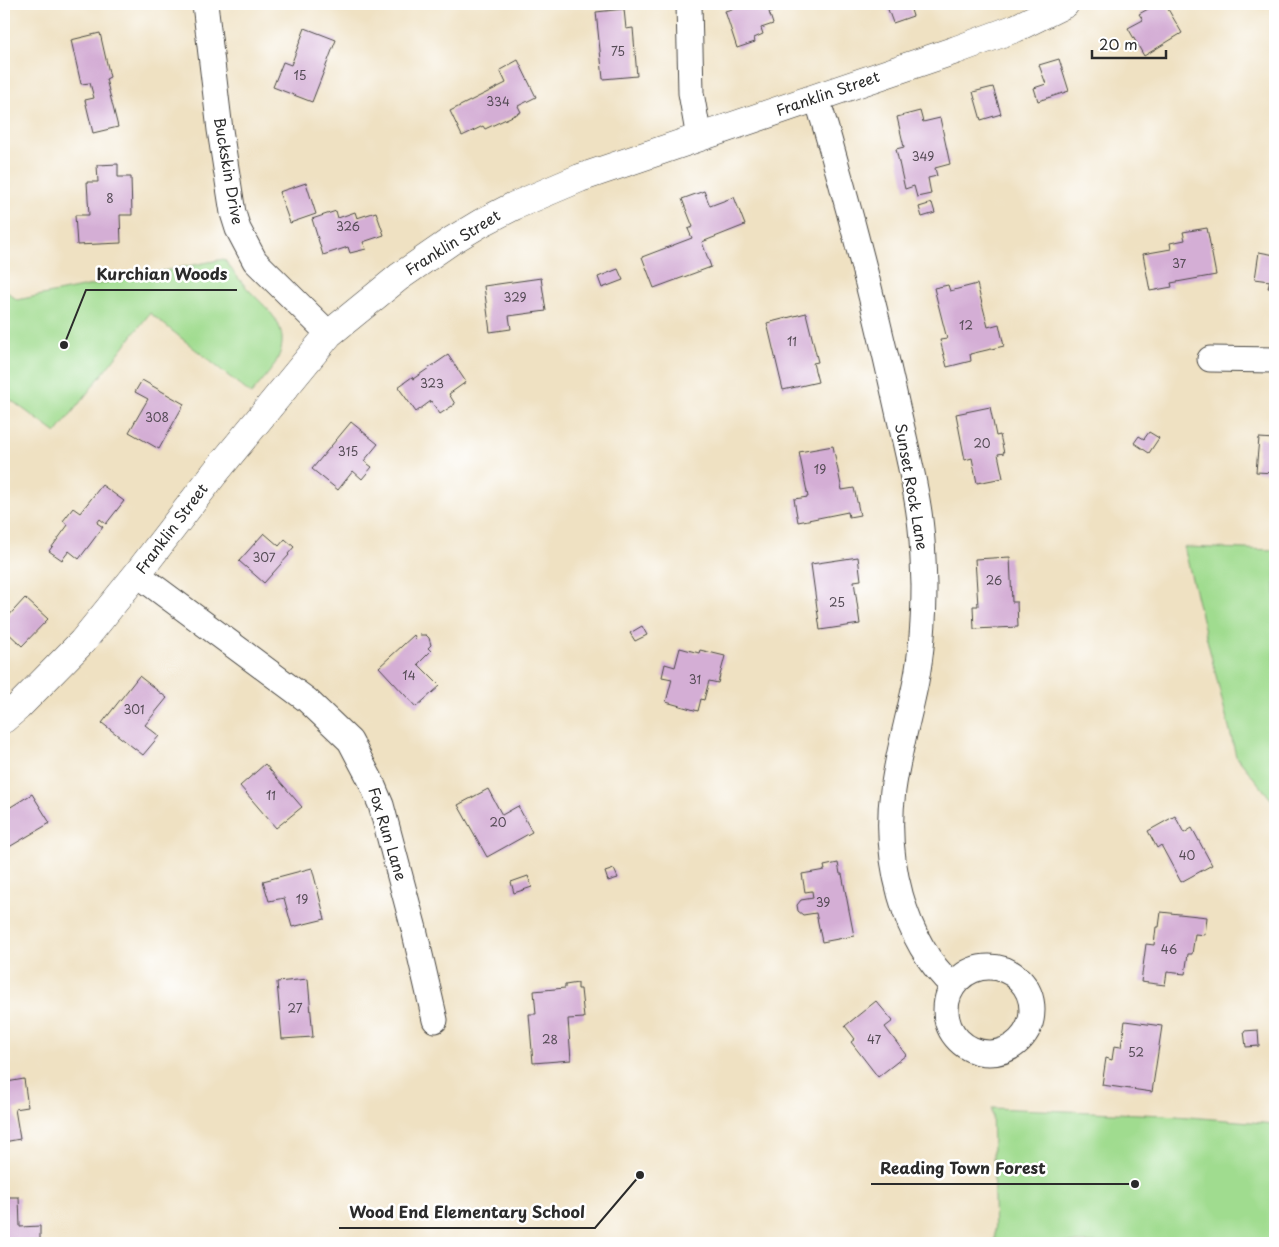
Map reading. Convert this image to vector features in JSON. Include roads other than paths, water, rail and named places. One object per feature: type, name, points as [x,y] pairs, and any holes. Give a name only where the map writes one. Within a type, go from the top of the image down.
[{"type":"main road","name":"Franklin Street","points":[[4,719],[31,695],[82,642],[138,574],[214,474],[329,334],[423,260],[481,223],[544,192],[1016,28],[1065,4]]},
{"type":"street","name":"Buckskin Drive","points":[[205,4],[220,130],[233,213],[238,229],[255,260],[329,334]]},
{"type":"street","points":[[689,4],[691,93],[698,138]]},
{"type":"street","name":"Sunset Rock Lane","points":[[817,98],[840,174],[867,280],[888,367],[920,519],[924,612],[917,678],[893,790],[892,839],[895,866],[905,906],[915,934],[937,970],[952,986]]},
{"type":"street","points":[[1210,359],[1275,360]]},
{"type":"street","name":"Fox Run Lane","points":[[138,574],[307,700],[350,741],[381,805],[414,929],[435,1020]]},
{"type":"place","name":"Kurchian Woods","points":[[64,345]]},
{"type":"place","name":"Wood End Elementary School","points":[[640,1175]]},
{"type":"place","name":"Reading Town Forest","points":[[1135,1184]]}]
